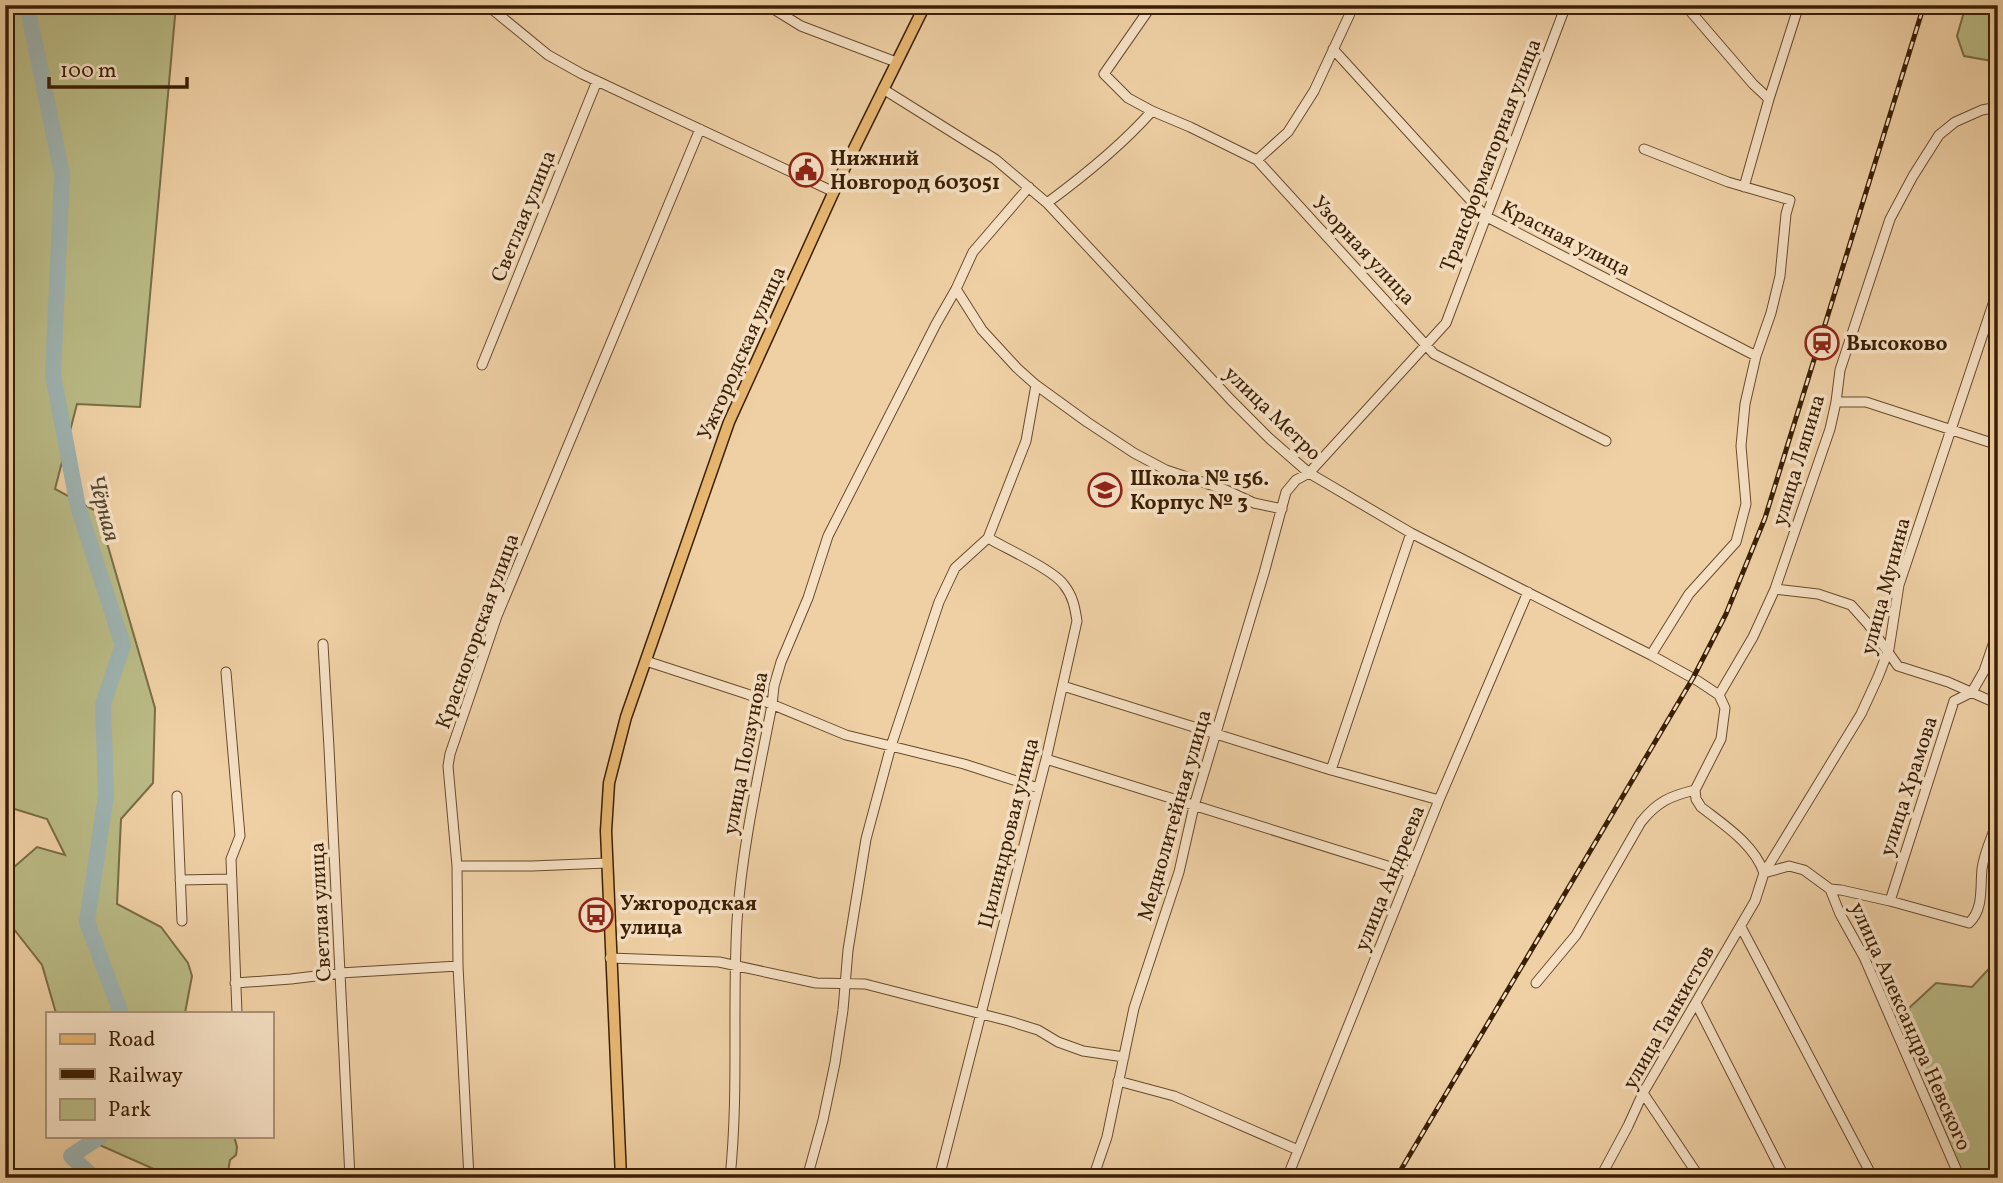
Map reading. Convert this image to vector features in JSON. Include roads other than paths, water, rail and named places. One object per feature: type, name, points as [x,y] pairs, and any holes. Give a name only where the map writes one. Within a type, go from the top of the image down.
[{"type":"main road","name":"Ужгородская улица","points":[[621,1178],[606,811],[609,783],[626,717],[729,422],[834,192],[925,5]]},
{"type":"street","points":[[487,5],[548,55],[597,81],[834,192]]},
{"type":"street","points":[[767,5],[801,26],[896,62]]},
{"type":"street","name":"Узорная улица","points":[[1152,5],[1104,74],[1128,97],[1152,111],[1257,160],[1434,354],[1606,442]]},
{"type":"street","points":[[1257,160],[1288,132],[1314,91],[1354,5]]},
{"type":"street","name":"Трансформаторная улица","points":[[1309,473],[1446,323],[1566,5]]},
{"type":"street","points":[[1685,5],[1769,99]]},
{"type":"street","points":[[1744,187],[1799,5]]},
{"type":"street","name":"Красная улица","points":[[1333,49],[1485,216],[1756,356]]},
{"type":"street","name":"Светлая улица","points":[[482,365],[597,81]]},
{"type":"street","name":"улица Метро","points":[[883,89],[995,159],[1048,203],[1231,400],[1309,473],[1411,533],[1651,654],[1719,695]]},
{"type":"street","name":"улица Ляпина","points":[[1719,695],[1753,637],[1775,589],[1824,450],[1836,402],[1840,370],[1890,219],[1939,135],[1955,122],[1982,110],[1998,107]]},
{"type":"street","points":[[1048,203],[1082,178],[1152,111]]},
{"type":"street","name":"Красногорская улица","points":[[469,1178],[458,966],[457,866],[448,766],[450,754],[498,616],[701,129]]},
{"type":"street","points":[[1644,149],[1744,187],[1790,200],[1786,214],[1780,276],[1745,404],[1741,446],[1746,504],[1736,541],[1689,594],[1651,654]]},
{"type":"street","name":"улица Ползунова","points":[[730,1178],[736,1064],[734,985],[741,865],[774,686],[781,662],[808,598],[828,536],[973,252],[1029,187]]},
{"type":"street","points":[[956,289],[982,330],[1017,368],[1036,385],[1134,453],[1166,470],[1254,503],[1282,509]]},
{"type":"street","name":"улица Мунина","points":[[1763,873],[1861,714],[1887,652],[1899,585],[1998,289]]},
{"type":"street","points":[[807,1178],[835,1063],[848,950],[866,839],[891,746],[939,602],[955,568],[988,538],[1026,441],[1036,385]]},
{"type":"street","points":[[1836,402],[1866,402],[1998,445]]},
{"type":"street","name":"Меднолитейная улица","points":[[1093,1178],[1107,1137],[1134,1008],[1179,872],[1214,734],[1286,492],[1296,480],[1309,473]]},
{"type":"street","points":[[1331,770],[1411,533]]},
{"type":"street","name":"Цилиндровая улица","points":[[939,1178],[1046,759],[1077,621],[1074,601],[1063,582],[988,538]]},
{"type":"street","points":[[1775,589],[1818,594],[1851,605],[1898,666],[1948,682],[1998,704]]},
{"type":"street","name":"улица Андреева","points":[[1287,1178],[1439,800],[1528,592]]},
{"type":"street","name":"улица Храмова","points":[[1890,901],[1954,701],[1972,692],[1984,671],[1998,630]]},
{"type":"street","name":"Светлая улица","points":[[323,644],[350,1178]]},
{"type":"street","points":[[646,661],[747,694],[846,735],[964,764],[1038,788]]},
{"type":"street","points":[[226,671],[240,836],[231,859],[237,1012]]},
{"type":"street","points":[[1063,685],[1331,770],[1439,800]]},
{"type":"street","points":[[1719,695],[1725,708],[1721,739],[1695,790],[1696,799],[1701,807],[1752,850],[1760,861],[1763,873],[1789,866],[1804,870],[1830,889],[1890,901],[1969,923],[1977,916],[1982,868],[1998,819]]},
{"type":"street","points":[[1046,759],[1410,873]]},
{"type":"street","points":[[1536,983],[1576,935],[1641,821],[1653,807],[1664,800],[1695,790]]},
{"type":"street","points":[[177,796],[182,921]]},
{"type":"street","points":[[457,866],[607,863]]},
{"type":"street","name":"улица Танкистов","points":[[1602,1176],[1643,1093],[1755,901],[1763,873]]},
{"type":"street","points":[[180,880],[232,879]]},
{"type":"street","name":"улица Александра Невского","points":[[1830,889],[1840,914],[1864,957],[1960,1178]]},
{"type":"street","points":[[1741,927],[1873,1178]]},
{"type":"street","points":[[610,958],[719,962],[816,983],[865,984],[981,1012],[1038,1030],[1058,1042],[1083,1051],[1124,1057]]},
{"type":"street","points":[[235,983],[458,966]]},
{"type":"street","points":[[1696,1003],[1785,1178]]},
{"type":"street","points":[[1118,1081],[1174,1096],[1298,1150]]},
{"type":"street","points":[[1643,1093],[1700,1178]]},
{"type":"waterway","name":"Чёрная","points":[[27,5],[62,174],[53,375],[78,507],[123,645],[103,704],[106,795],[87,922],[121,1012]]},
{"type":"waterway","name":"Чёрная","points":[[94,1178],[71,1156],[98,1138]]},
{"type":"railway","points":[[1396,1178],[1693,678],[1726,614],[1765,518],[1924,5]]},
{"type":"place","name":"Нижний Новгород 603051","points":[[806,170]]},
{"type":"place","name":"Высоково","points":[[1822,343]]},
{"type":"place","name":"Школа № 156. Корпус № 3","points":[[1105,490]]},
{"type":"place","name":"Ужгородская улица","points":[[596,915]]}]
